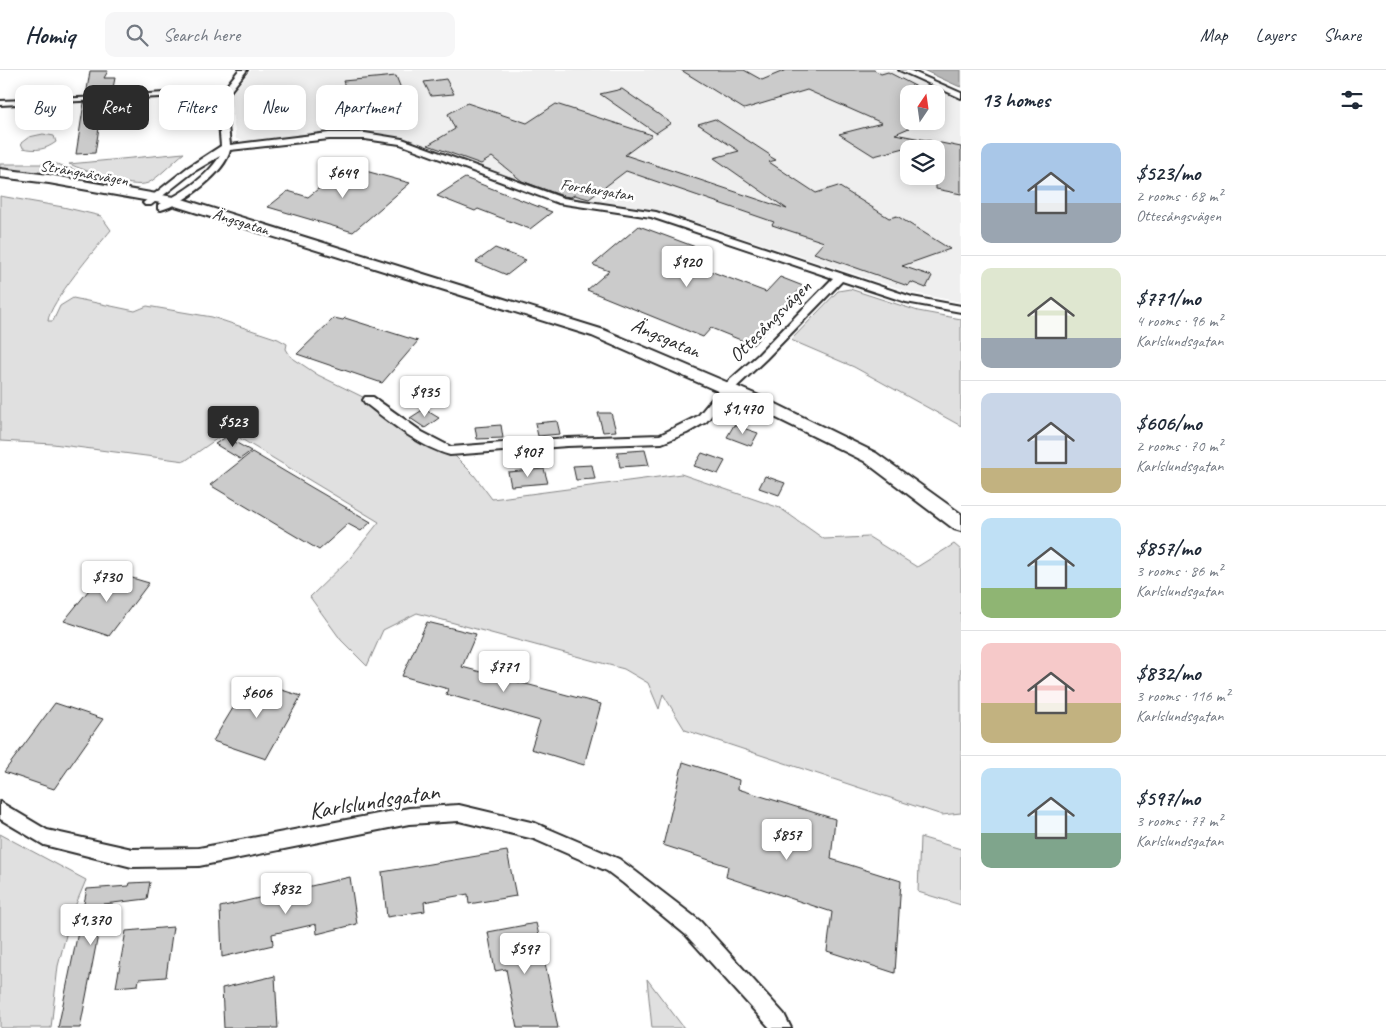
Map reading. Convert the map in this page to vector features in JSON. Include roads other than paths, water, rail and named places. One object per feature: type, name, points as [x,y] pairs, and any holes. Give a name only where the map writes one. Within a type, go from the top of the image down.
[{"type":"main road","name":"Strängnäsvägen","points":[[0,173],[49,179],[154,202]]},
{"type":"main road","name":"Strängnäsvägen","points":[[0,178],[49,183],[154,202]]},
{"type":"main road","name":"Ängsgatan","points":[[154,202],[174,201],[598,333],[758,402],[870,457],[961,524]]},
{"type":"main road","name":"Ängsgatan","points":[[154,202],[182,214],[329,250]]},
{"type":"street","points":[[231,85],[243,70]]},
{"type":"street","points":[[903,70],[961,96]]},
{"type":"street","points":[[0,103],[159,95]]},
{"type":"street","points":[[174,201],[209,174],[224,156],[224,130]]},
{"type":"street","name":"Forskargatan","points":[[154,202],[190,170],[225,148],[344,135],[365,136],[402,142],[546,197],[575,204],[653,214],[910,300],[961,309]]},
{"type":"street","name":"Ottesångsvägen","points":[[369,400],[403,426],[435,445],[450,451],[568,442],[662,439],[702,419],[727,389],[762,357],[840,277]]},
{"type":"street","name":"Karlslundsgatan","points":[[0,810],[44,837],[132,858],[199,858],[409,816],[459,813],[534,830],[613,865],[693,928],[777,1021],[780,1028]]}]
